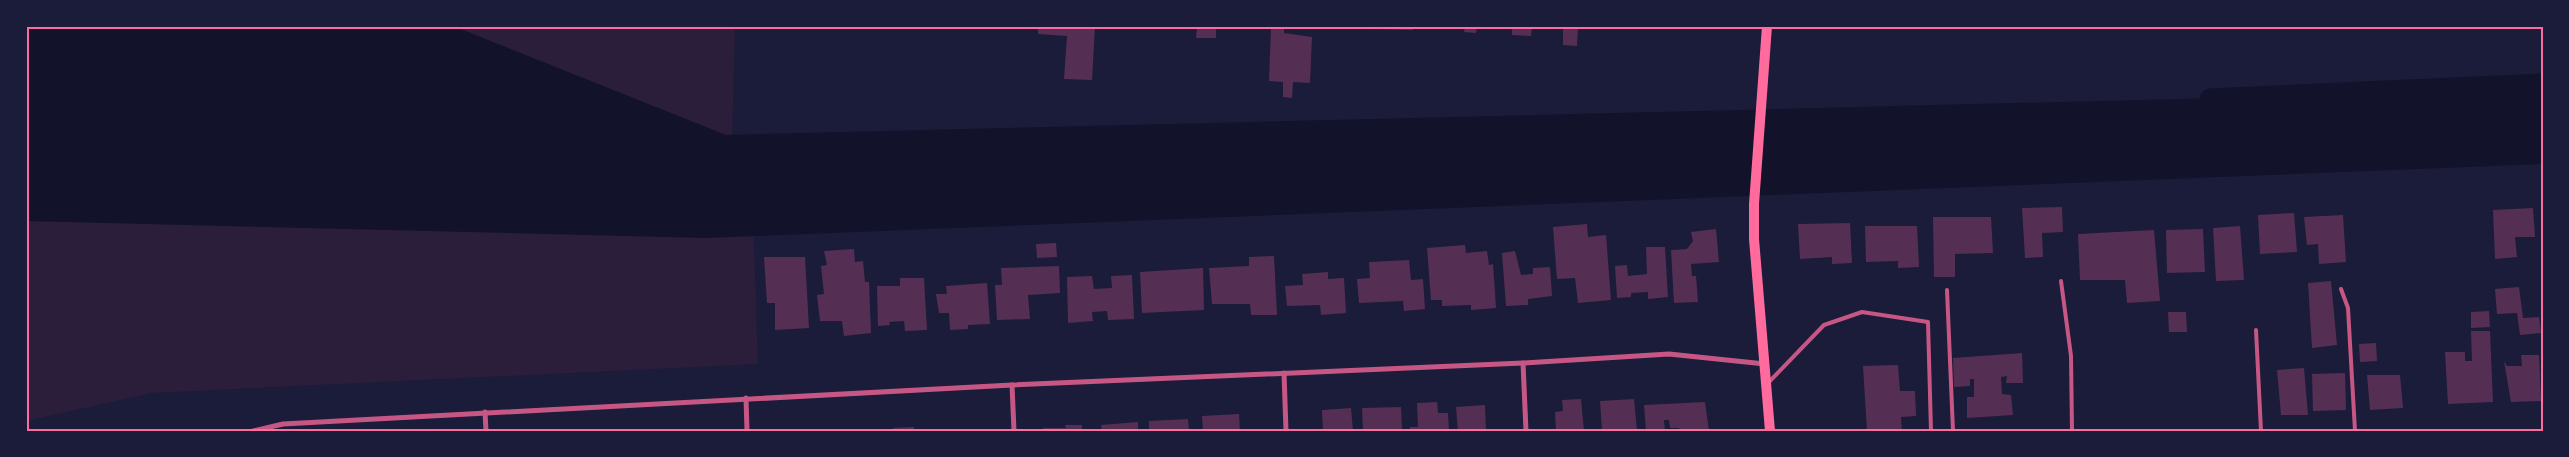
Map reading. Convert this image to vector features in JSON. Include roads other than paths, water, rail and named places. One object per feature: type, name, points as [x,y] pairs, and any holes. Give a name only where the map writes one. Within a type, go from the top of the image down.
[{"type":"main road","points":[[1768,26],[1754,204],[1754,238],[1766,364],[1770,431]]},
{"type":"street","points":[[253,431],[283,424],[485,412],[1012,385],[1523,363],[1669,354],[1766,364]]},
{"type":"street","points":[[1523,363],[1526,431]]},
{"type":"street","points":[[1284,373],[1286,431]]},
{"type":"street","points":[[1012,385],[1014,431]]},
{"type":"street","points":[[746,398],[747,431]]},
{"type":"street","points":[[485,412],[486,431]]},
{"type":"lane","points":[[2061,281],[2071,356],[2072,431]]},
{"type":"lane","points":[[2341,289],[2348,308],[2355,431]]},
{"type":"lane","points":[[1947,290],[1953,431]]},
{"type":"lane","points":[[1766,385],[1824,325],[1862,312],[1928,322],[1930,431]]},
{"type":"lane","points":[[2256,330],[2261,431]]},
{"type":"waterway","points":[[2210,99],[2543,84]]}]
